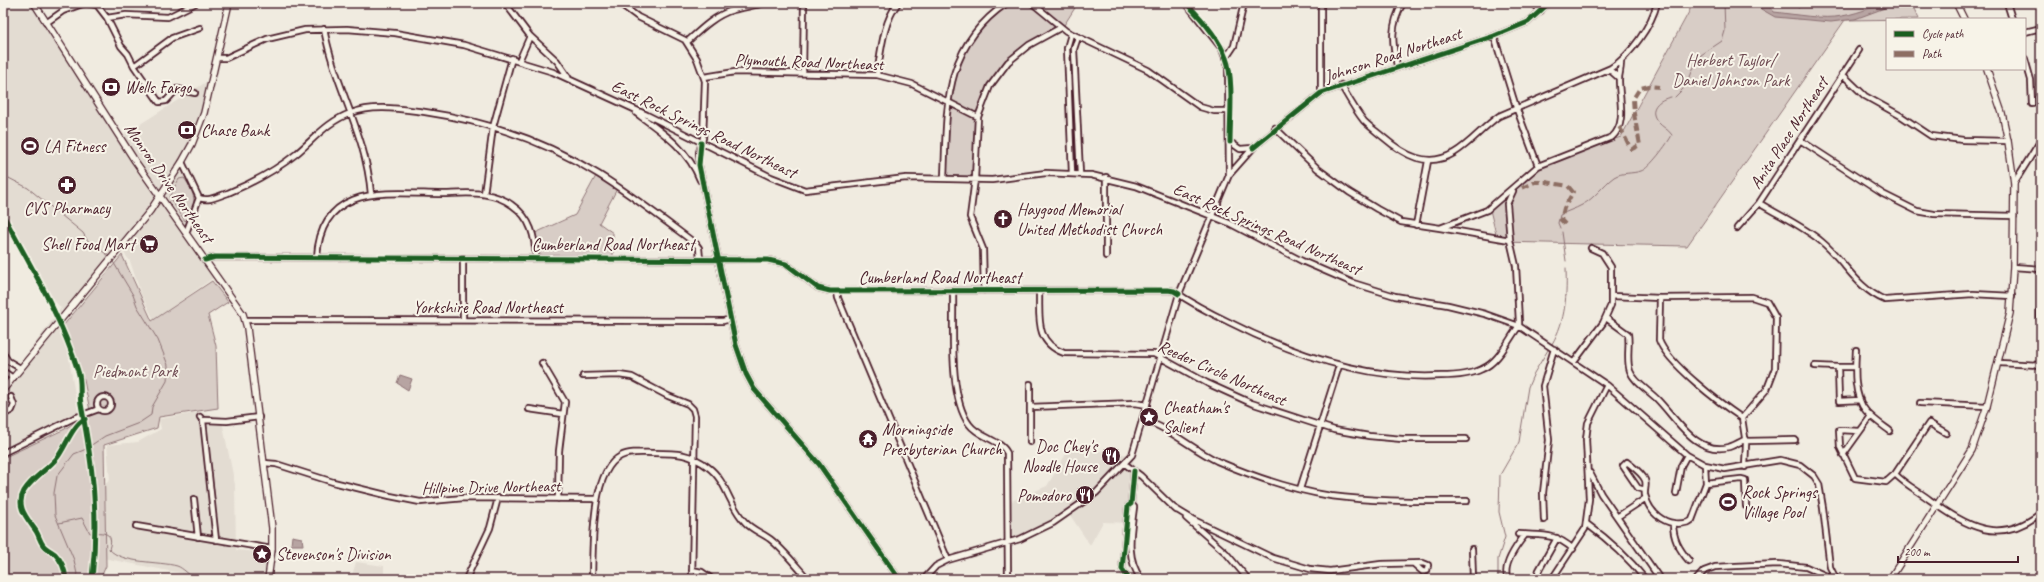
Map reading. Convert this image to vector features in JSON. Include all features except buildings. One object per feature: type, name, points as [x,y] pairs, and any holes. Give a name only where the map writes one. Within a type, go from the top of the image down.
[{"type":"main road","name":"Monroe Drive Northeast","points":[[34,3],[160,197],[240,308],[246,320],[272,528],[272,549],[268,579]]},
{"type":"main road","points":[[3,390],[103,269],[160,197],[182,162],[192,144],[204,113],[218,58],[229,3]]},
{"type":"main road","points":[[1956,3],[1964,18]]},
{"type":"main road","points":[[1890,579],[1972,450],[1987,406],[2010,313],[2013,267],[2014,183],[2008,140],[2000,107],[1987,70]]},
{"type":"street","points":[[46,23],[64,11],[86,3],[98,5],[107,18],[111,29],[121,46],[128,54],[134,66],[159,102],[166,101],[177,89],[195,93]]},
{"type":"street","points":[[107,18],[126,15],[168,17],[196,3]]},
{"type":"street","points":[[505,3],[530,36],[557,61],[565,74],[572,80]]},
{"type":"street","points":[[620,3],[638,17],[670,31],[687,42],[697,59],[704,77],[703,138],[699,161],[739,359],[754,389],[819,464],[899,579]]},
{"type":"street","points":[[687,42],[704,26],[720,15],[733,10],[764,3]]},
{"type":"street","points":[[803,73],[804,3]]},
{"type":"street","points":[[877,75],[886,29],[892,12],[898,3]]},
{"type":"street","points":[[944,178],[947,101],[955,68],[970,39],[991,16],[1007,3]]},
{"type":"street","points":[[1032,3],[1060,28],[1148,70],[1200,106],[1214,111],[1230,111]]},
{"type":"street","points":[[1186,3],[1210,32],[1226,58],[1230,74],[1229,175]]},
{"type":"street","points":[[1226,58],[1234,46],[1244,3]]},
{"type":"street","points":[[1321,3],[1321,93]]},
{"type":"street","points":[[1397,66],[1393,42],[1393,26],[1403,3]]},
{"type":"street","points":[[1533,3],[1541,11]]},
{"type":"street","name":"Johnson Road Northeast","points":[[924,579],[936,566],[948,560],[1008,543],[1038,531],[1069,514],[1096,493],[1125,464],[1135,448],[1179,294],[1229,175],[1253,148],[1275,128],[1321,93],[1397,66],[1494,36],[1528,22],[1549,3]]},
{"type":"street","points":[[1440,228],[1487,210],[1538,166],[1612,137],[1617,132],[1620,114],[1619,78],[1622,61],[1653,16],[1657,3]]},
{"type":"street","points":[[2007,3],[2012,18]]},
{"type":"street","points":[[134,66],[172,38],[200,28]]},
{"type":"street","points":[[984,291],[983,249],[970,218],[975,179],[978,117],[990,86],[1008,62],[1029,45],[1060,28]]},
{"type":"street","points":[[2026,32],[2041,28]]},
{"type":"street","points":[[324,29],[328,50],[365,153],[371,194]]},
{"type":"street","name":"East Rock Springs Road Northeast","points":[[218,58],[226,58],[252,44],[276,35],[305,30],[324,29],[371,31],[419,36],[464,45],[512,58],[572,80],[771,177],[804,190],[906,178],[1004,179],[1046,172],[1106,177],[1136,186],[1243,229],[1302,260],[1353,283],[1395,296],[1448,305],[1485,314],[1519,326],[1607,385],[1687,456],[1705,465],[1725,469],[1745,467],[1768,461],[1790,461],[1804,467],[1814,476],[1819,484],[1824,508],[1830,567],[1836,579]]},
{"type":"street","points":[[1071,34],[1067,48],[1072,174]]},
{"type":"street","points":[[519,61],[530,36]]},
{"type":"street","points":[[1494,36],[1516,107],[1538,166]]},
{"type":"street","points":[[1078,37],[1074,49],[1080,174]]},
{"type":"street","name":"Anita Place Northeast","points":[[1737,228],[1759,203],[1859,50]]},
{"type":"street","points":[[552,57],[556,66],[553,72]]},
{"type":"street","points":[[484,194],[493,127],[512,58]]},
{"type":"street","points":[[1341,85],[1365,121],[1396,148],[1420,160],[1428,161],[1454,153],[1471,141],[1485,125],[1516,107],[1604,71],[1622,61]]},
{"type":"street","points":[[2026,62],[2031,80],[2032,104]]},
{"type":"street","points":[[1604,71],[1611,71],[1619,78]]},
{"type":"street","name":"Plymouth Road Northeast","points":[[704,77],[735,72],[877,75],[912,84],[978,117]]},
{"type":"street","points":[[1842,74],[1866,96],[1901,116],[1931,136],[1963,140],[2008,140]]},
{"type":"street","points":[[629,107],[671,138],[695,169],[704,189]]},
{"type":"street","points":[[199,198],[210,199],[246,185],[270,172],[296,154],[328,124],[351,113],[375,108],[409,110],[455,117],[493,127],[546,147],[598,174],[696,244],[699,248],[700,259]]},
{"type":"street","points":[[1070,108],[1077,108]]},
{"type":"street","points":[[1275,128],[1318,169],[1349,192],[1401,222],[1510,240]]},
{"type":"street","points":[[1800,140],[1883,194],[1917,211],[1934,214],[2014,216]]},
{"type":"street","points":[[2014,183],[2041,140]]},
{"type":"street","points":[[1230,142],[1240,149],[1253,148]]},
{"type":"street","points":[[1416,225],[1428,161]]},
{"type":"street","points":[[182,162],[199,198],[186,233]]},
{"type":"street","points":[[1106,177],[1106,256]]},
{"type":"street","points":[[1515,187],[1507,204],[1510,240],[1516,266],[1519,326]]},
{"type":"street","points":[[317,257],[320,234],[331,215],[349,201],[371,194],[484,194],[506,201],[524,215],[533,234],[536,258]]},
{"type":"street","points":[[1201,211],[1218,203]]},
{"type":"street","points":[[1759,203],[1804,229],[1823,243],[1855,280],[1872,295],[1885,300],[1973,294],[2012,296]]},
{"type":"street","points":[[1574,362],[1606,318],[1611,305],[1611,266],[1602,253],[1591,248]]},
{"type":"street","name":"Cumberland Road Northeast","points":[[205,260],[215,257],[718,259],[778,261],[792,268],[818,288],[836,291],[1174,290],[1220,318],[1290,349],[1339,366],[1396,376],[1424,377],[1470,373],[1482,370],[1493,362],[1519,326]]},
{"type":"street","points":[[463,258],[463,320]]},
{"type":"street","points":[[2013,267],[2041,269],[2040,319]]},
{"type":"street","points":[[836,291],[948,560]]},
{"type":"street","points":[[953,291],[954,365],[961,410],[967,422],[974,431],[984,438],[1004,447],[1007,453],[1008,579]]},
{"type":"street","name":"Reeder Circle Northeast","points":[[1039,291],[1041,331],[1047,343],[1056,351],[1070,354],[1154,354],[1251,403],[1320,426],[1369,436],[1402,439],[1466,439]]},
{"type":"street","points":[[1612,296],[1660,298],[1752,298],[1767,302],[1773,309],[1776,318],[1775,368],[1767,389],[1742,418]]},
{"type":"street","points":[[1660,298],[1659,340],[1661,345],[1669,357],[1716,400],[1742,418],[1746,440],[1745,467]]},
{"type":"street","points":[[1606,318],[1625,330],[1628,334],[1630,344],[1629,370],[1634,378],[1658,400],[1689,435],[1702,444],[1716,448],[1729,447],[1746,440],[1795,440]]},
{"type":"street","name":"Yorkshire Road Northeast","points":[[246,320],[722,321],[730,319]]},
{"type":"street","points":[[1544,520],[1543,493],[1549,440],[1543,386],[1554,349]]},
{"type":"street","points":[[1856,350],[1855,366],[1860,400],[1864,410],[1890,431]]},
{"type":"street","points":[[3,353],[8,361],[20,368]]},
{"type":"street","points":[[542,363],[565,402],[558,451],[558,498]]},
{"type":"street","points":[[1998,363],[2041,365]]},
{"type":"street","points":[[1300,489],[1339,366]]},
{"type":"street","points":[[1815,366],[1855,366]]},
{"type":"street","points":[[1838,367],[1839,401],[1860,400]]},
{"type":"street","points":[[3,371],[13,378]]},
{"type":"street","points":[[583,376],[627,376],[688,404],[693,409],[695,416],[695,458],[692,579]]},
{"type":"street","points":[[1030,384],[1030,442]]},
{"type":"street","points":[[1552,579],[1555,572],[1582,536],[1587,524],[1589,471],[1586,439],[1588,423],[1607,385]]},
{"type":"street","points":[[3,415],[12,410],[14,405],[11,397]]},
{"type":"street","points":[[1030,408],[1135,403],[1147,405]]},
{"type":"street","points":[[1920,404],[1987,406]]},
{"type":"street","points":[[3,453],[74,418],[99,408]]},
{"type":"street","points":[[529,408],[563,414]]},
{"type":"street","points":[[1843,455],[1871,416]]},
{"type":"street","points":[[216,540],[201,419],[227,421],[258,417]]},
{"type":"street","points":[[1143,420],[1158,425],[1185,444],[1217,461],[1300,489],[1330,496],[1397,501],[1467,501]]},
{"type":"street","points":[[1860,431],[1839,430],[1839,441],[1843,455],[1855,478],[1886,482],[1895,474],[1929,423],[1946,433]]},
{"type":"street","points":[[592,579],[597,499],[605,473],[613,462],[621,456],[629,454],[655,453],[688,455],[695,458],[718,476],[745,522],[778,546],[808,579]]},
{"type":"street","points":[[1676,493],[1681,466],[1687,456]]},
{"type":"street","points":[[1645,490],[1638,488],[1623,466],[1627,462],[1645,480],[1646,498],[1661,520],[1673,524],[1686,523],[1692,520],[1706,483],[1705,465]]},
{"type":"street","name":"Hillpine Drive Northeast","points":[[264,463],[276,464],[333,482],[408,500],[426,502],[464,498],[597,499]]},
{"type":"street","points":[[1125,464],[1226,553],[1248,579]]},
{"type":"street","points":[[1129,579],[1123,577],[1122,569],[1128,506],[1131,504],[1134,471]]},
{"type":"street","points":[[1589,471],[1617,517],[1660,579]]},
{"type":"street","points":[[1895,474],[1909,488],[1972,526],[1992,531],[2005,531],[2018,528],[2041,513]]},
{"type":"street","points":[[1706,483],[1741,479],[1745,480],[1746,506]]},
{"type":"street","points":[[466,579],[490,528],[498,498]]},
{"type":"street","points":[[1617,517],[1646,498]]},
{"type":"street","points":[[194,499],[198,537]]},
{"type":"street","points":[[1131,504],[1134,507],[1130,555],[1136,573],[1141,579]]},
{"type":"street","points":[[1174,508],[1192,519],[1274,558],[1302,568],[1325,571],[1381,564],[1414,564]]},
{"type":"street","points":[[1587,524],[1607,538],[1627,557],[1646,579]]},
{"type":"street","points":[[1673,524],[1673,535],[1676,544],[1689,561]]},
{"type":"street","points":[[136,526],[272,549]]},
{"type":"street","points":[[1518,534],[1538,534],[1557,538],[1573,548]]},
{"type":"street","points":[[1508,579],[1506,574],[1507,566],[1524,535]]},
{"type":"street","points":[[1536,579],[1539,570],[1557,538]]},
{"type":"street","points":[[1472,549],[1472,578]]},
{"type":"street","points":[[1123,555],[1130,555]]},
{"type":"street","points":[[1697,579],[1704,571],[1715,566],[1778,564],[1806,567],[1833,579]]},
{"type":"street","points":[[692,570],[702,572],[712,579]]},
{"type":"shaded area","points":[[3,3],[33,3],[120,137],[214,77],[200,125],[181,164],[202,200],[185,234],[217,275],[154,320],[141,294],[130,261],[120,248],[67,313],[61,309],[78,413],[3,450],[3,388],[61,308],[54,300],[3,206]]},
{"type":"shaded area","points":[[1757,3],[1767,3],[1774,12],[1808,16],[1835,17],[1849,15],[1890,3],[1898,3],[1855,19],[1831,22],[1775,17],[1761,9]]},
{"type":"shaded area","points":[[400,375],[412,379],[408,390],[397,383]]},
{"type":"shaded area","points":[[194,413],[221,416],[235,485],[236,550],[271,553],[268,579],[210,579],[98,557],[95,493],[110,480],[107,445],[138,442],[161,429],[159,419]]},
{"type":"shaded area","points":[[1070,447],[1130,455],[1135,466],[1129,523],[1103,522],[1090,545],[1070,515],[1022,538],[1007,542],[1007,503],[1047,486]]},
{"type":"shaded area","points":[[292,536],[302,538],[303,545],[291,545]]},
{"type":"shaded area","points":[[356,562],[384,566],[384,579],[351,579]]},
{"type":"green space","points":[[1009,3],[1078,3],[1061,30],[1034,41],[1010,59],[991,83],[976,119],[974,179],[945,179],[950,80],[961,54],[986,21]]},
{"type":"green space","name":"Herbert Taylor/ Daniel Johnson Park","points":[[1689,3],[1796,3],[1798,8],[1809,3],[1911,3],[1918,18],[1845,20],[1687,246],[1498,242],[1490,210],[1500,197],[1522,184],[1535,166],[1621,137],[1690,10]]},
{"type":"green space","points":[[597,174],[618,187],[599,223],[613,233],[613,258],[536,258],[533,234],[575,215]]},
{"type":"green space","points":[[184,178],[191,189],[194,200],[192,211],[185,221],[169,197],[179,179]]},
{"type":"green space","name":"Piedmont Park","points":[[122,255],[152,321],[212,281],[228,302],[208,315],[216,346],[218,408],[159,417],[157,428],[104,445],[106,566],[100,579],[3,579],[3,458],[65,429],[90,411],[84,380],[63,326]]},
{"type":"waterway","points":[[1675,97],[1687,85],[1693,69],[1701,55],[1722,41],[1725,31],[1724,3]]},
{"type":"waterway","points":[[1560,228],[1558,223],[1560,215],[1587,202],[1614,177],[1620,174],[1641,171],[1649,166],[1672,135],[1658,122],[1655,117],[1654,109],[1659,102],[1671,97]]},
{"type":"waterway","points":[[3,175],[28,188],[83,233],[87,240],[109,256]]},
{"type":"waterway","points":[[1562,232],[1566,261]]},
{"type":"waterway","points":[[78,579],[74,560],[55,515],[54,493],[57,476],[74,454],[84,450],[105,436],[139,423],[151,415],[152,407],[167,381],[168,365],[158,340],[137,306],[133,295],[112,260]]},
{"type":"waterway","points":[[1552,344],[1557,335],[1565,307],[1566,268]]},
{"type":"waterway","points":[[1498,579],[1498,559],[1505,537],[1499,512],[1500,475],[1519,442],[1528,387],[1534,373],[1548,350]]},
{"type":"waterway","points":[[59,523],[82,518],[90,533],[103,533],[109,536],[109,549],[115,554],[131,560],[177,566],[182,568],[195,579]]},
{"type":"marked path","points":[[1619,127],[1632,149],[1640,145],[1634,114],[1633,99],[1640,88],[1649,86],[1659,87]]},
{"type":"marked path","points":[[1522,188],[1535,182],[1546,182],[1568,186],[1573,192],[1564,208],[1561,220],[1566,225]]},
{"type":"cycle path","points":[[1186,3],[1214,36],[1226,58],[1231,87],[1230,142]]},
{"type":"cycle path","points":[[1253,148],[1321,93],[1494,36],[1528,22],[1549,3]]},
{"type":"cycle path","points":[[701,143],[699,165],[736,345],[746,374],[754,389],[819,464],[899,579]]},
{"type":"cycle path","points":[[3,215],[54,311],[63,330],[79,375],[80,400],[89,449],[94,491],[95,533],[92,579]]},
{"type":"cycle path","points":[[205,260],[215,257],[768,260],[786,264],[818,288],[830,291],[1168,290],[1179,294]]},
{"type":"cycle path","points":[[66,579],[60,560],[43,545],[36,531],[26,517],[21,502],[27,486],[57,458],[73,431],[85,419]]},
{"type":"cycle path","points":[[1129,579],[1122,569],[1128,506],[1131,504],[1134,471]]},
{"type":"place","name":"Wells Fargo","points":[[111,87]]},
{"type":"place","name":"Chase Bank","points":[[187,130]]},
{"type":"place","name":"LA Fitness","points":[[30,146]]},
{"type":"place","name":"CVS Pharmacy","points":[[67,185]]},
{"type":"place","name":"Haygood Memorial United Methodist Church","points":[[1003,219]]},
{"type":"place","name":"Shell Food Mart","points":[[149,244]]},
{"type":"place","name":"Cheatham's Salient","points":[[1149,417]]},
{"type":"place","name":"Morningside Presbyterian Church","points":[[868,439]]},
{"type":"place","name":"Doc Chey's Noodle House","points":[[1111,456]]},
{"type":"place","name":"Pomodoro","points":[[1085,495]]},
{"type":"place","name":"Rock Springs Village Pool","points":[[1728,502]]},
{"type":"place","name":"Stevenson's Division","points":[[262,554]]}]
